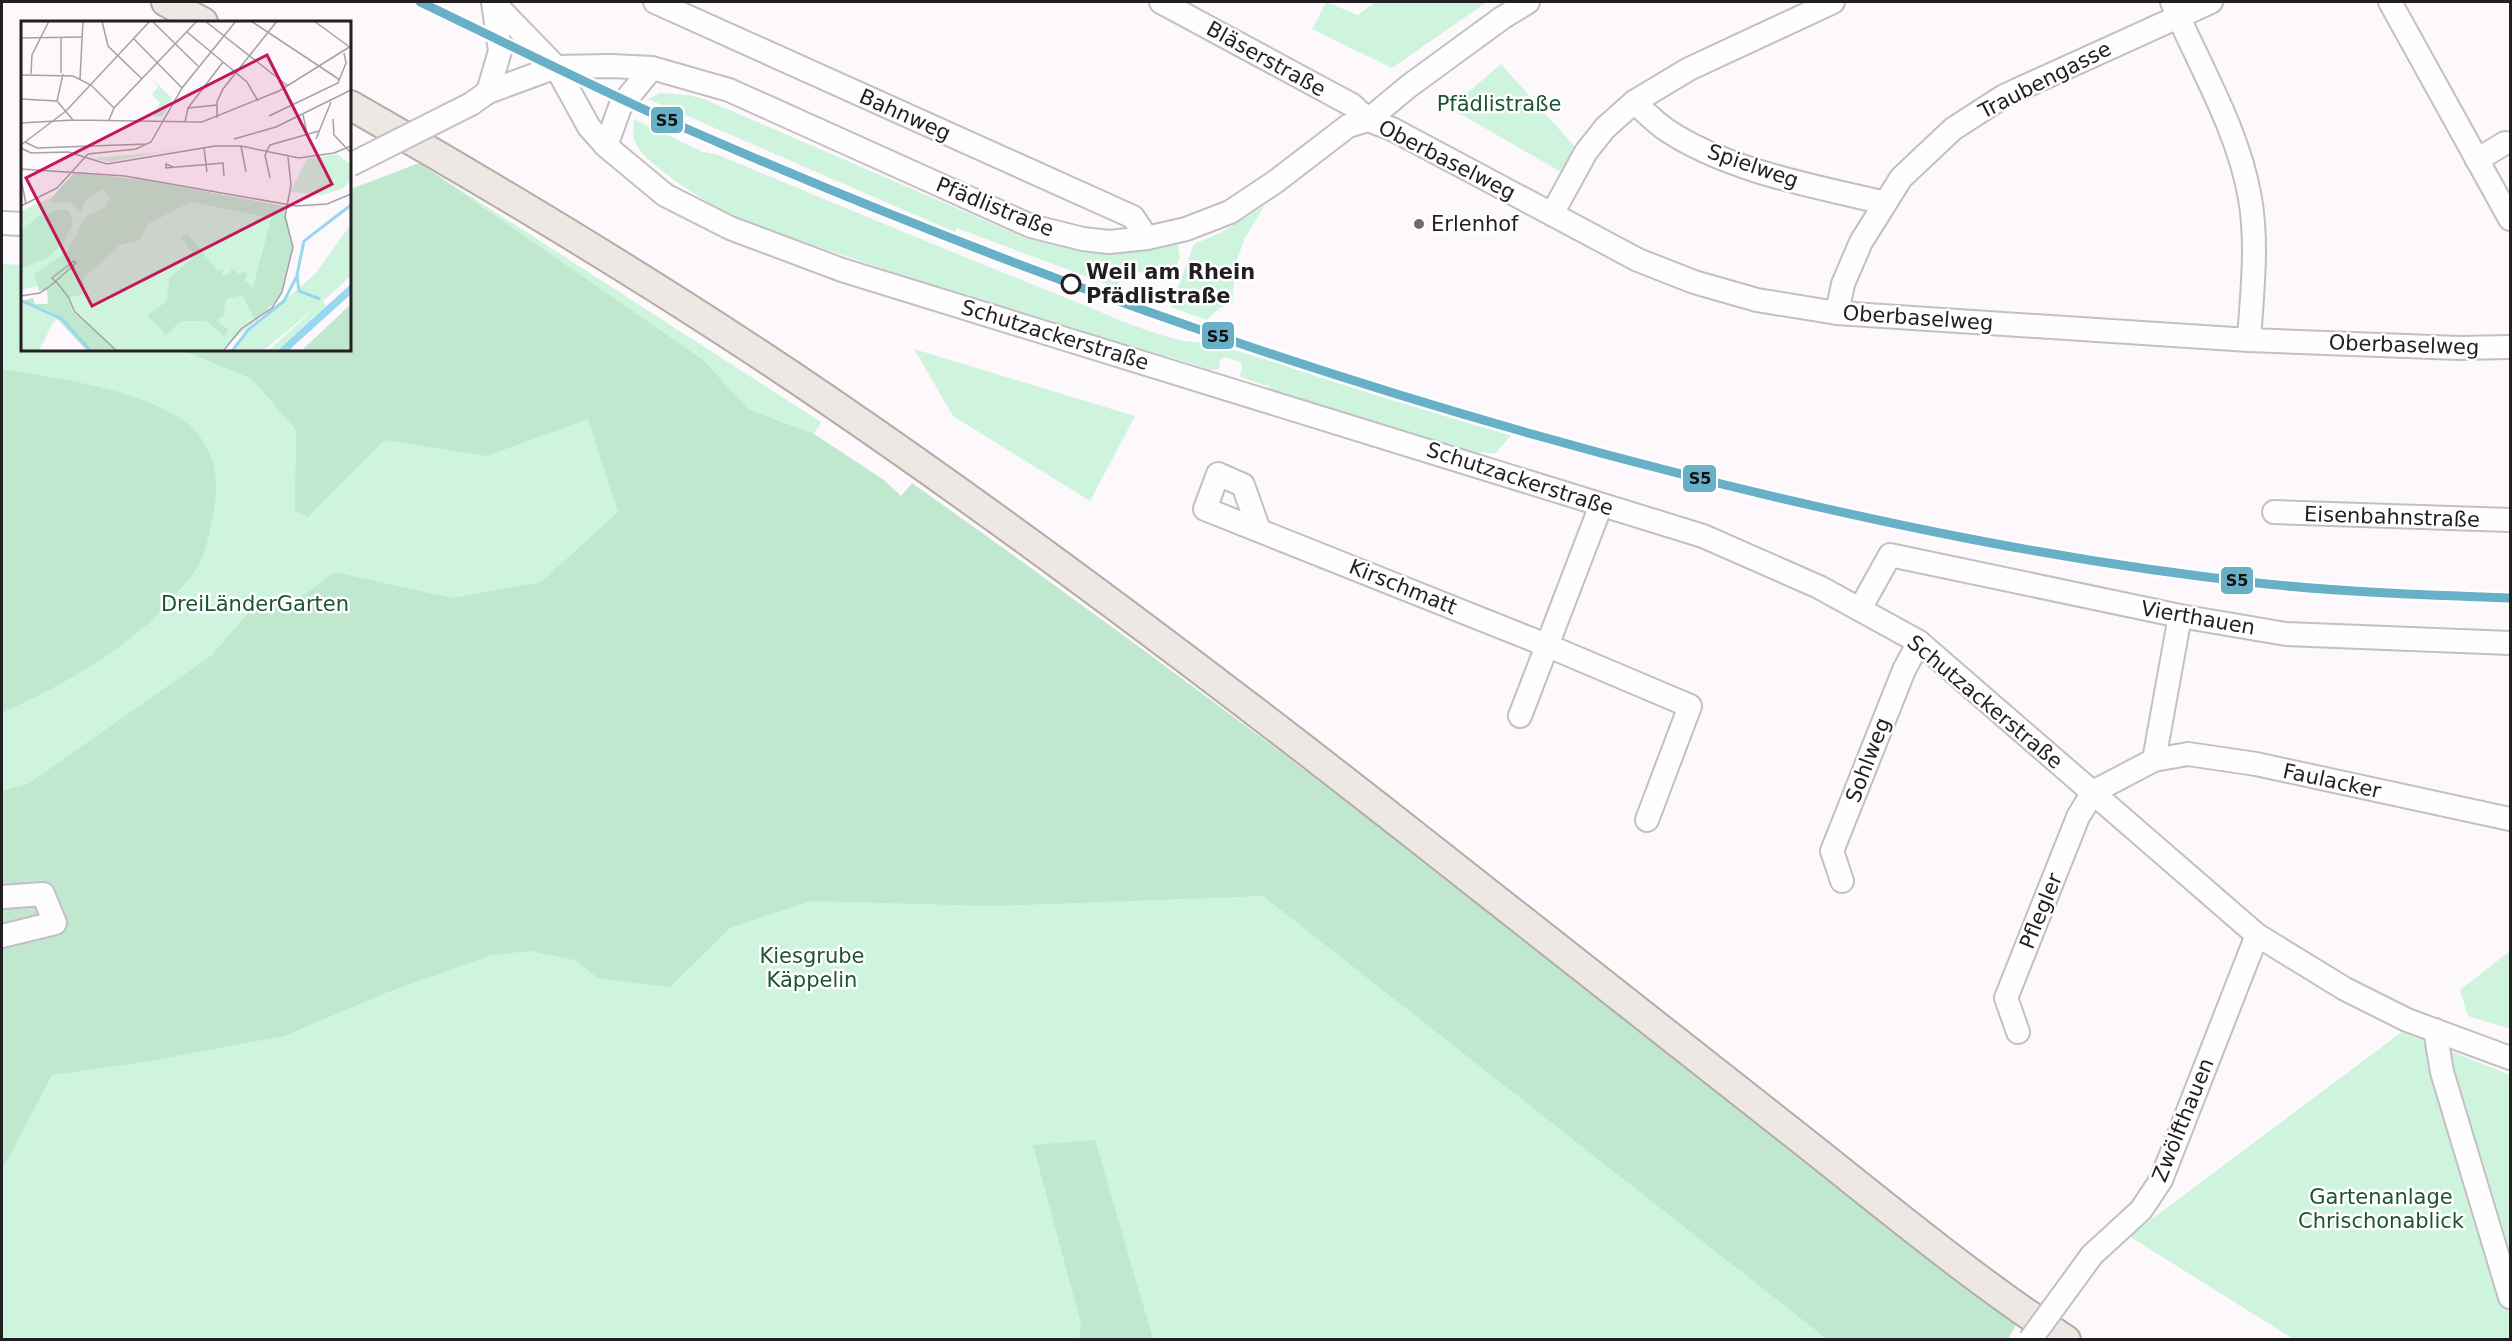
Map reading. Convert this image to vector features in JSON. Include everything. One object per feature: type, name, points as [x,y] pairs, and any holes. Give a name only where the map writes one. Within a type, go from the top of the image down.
[{"type":"main road","points":[[166,2],[201,21]]},
{"type":"main road","points":[[351,106],[503,193],[661,291],[826,399],[986,511],[1243,702],[1884,1206],[1992,1288],[2066,1340]]},
{"type":"street","name":"Schutzackerstraße","points":[[493,2],[556,67],[589,127],[606,146],[665,195],[730,228],[842,270],[1703,536],[1819,587],[1919,642],[2257,935],[2345,989],[2407,1020],[2511,1058]]},
{"type":"street","points":[[480,98],[500,51],[493,2]]},
{"type":"street","name":"Bahnweg","points":[[655,2],[1133,218],[1147,238]]},
{"type":"street","name":"Bläserstraße","points":[[1161,2],[1352,105],[1368,120]]},
{"type":"street","name":"Pfädlistraße","points":[[351,164],[480,98],[556,67],[652,68],[729,90],[1031,226],[1083,239],[1109,242],[1147,238],[1186,229],[1230,212],[1275,182],[1348,126],[1368,120],[1409,86],[1528,2]]},
{"type":"street","points":[[1552,214],[1586,152],[1605,128],[1634,102],[1689,69],[1833,2]]},
{"type":"street","name":"Traubengasse","points":[[1837,313],[1842,284],[1861,242],[1901,178],[1953,129],[2004,96],[2175,9],[2211,2]]},
{"type":"street","points":[[2390,2],[2510,217]]},
{"type":"street","points":[[2175,9],[2232,137],[2249,197],[2255,255],[2249,340]]},
{"type":"street","points":[[606,146],[620,107],[652,68]]},
{"type":"street","name":"Spielweg","points":[[1634,102],[1665,129],[1715,155],[1764,174],[1886,203]]},
{"type":"street","name":"Oberbaselweg","points":[[1368,120],[1392,129],[1638,260],[1694,282],[1757,300],[1837,313],[2249,340],[2459,348],[2511,347]]},
{"type":"street","points":[[2477,160],[2505,143]]},
{"type":"street","points":[[2,223],[21,224]]},
{"type":"street","points":[[1520,716],[1601,505]]},
{"type":"street","name":"Eisenbahnstraße","points":[[2274,512],[2511,520]]},
{"type":"street","name":"Kirschmatt","points":[[1259,530],[1546,645],[1690,706],[1647,820]]},
{"type":"street","name":"Vierthauen","points":[[1860,609],[1890,555],[2180,616],[2286,634],[2511,643]]},
{"type":"street","points":[[2154,760],[2180,616]]},
{"type":"street","name":"Sohlweg","points":[[1842,881],[1832,851],[1904,670],[1919,642]]},
{"type":"street","name":"Faulacker","points":[[2094,792],[2154,760],[2188,754],[2256,764],[2511,819]]},
{"type":"street","name":"Pflegler","points":[[2018,1032],[2006,998],[2078,817],[2094,792]]},
{"type":"street","points":[[2,897],[43,894],[55,923],[2,936]]},
{"type":"street","name":"Zwölfthauen","points":[[2030,1340],[2092,1255],[2141,1210],[2161,1180],[2257,935]]},
{"type":"street","points":[[2435,1030],[2442,1072],[2511,1297]]},
{"type":"green space","points":[[1326,2],[1358,15],[1375,2],[1487,2],[1392,68],[1312,29]]},
{"type":"green space","name":"Pfädlistraße","points":[[1501,64],[1575,147],[1561,172],[1450,108]]},
{"type":"green space","points":[[660,93],[688,95],[704,99],[1028,239],[1031,233],[1177,242],[1180,257],[1171,281],[1168,282],[1128,268],[1125,269],[1117,288],[957,228],[955,232],[648,99]]},
{"type":"green space","points":[[634,119],[703,152],[716,154],[1137,327],[1176,339],[1208,342],[1512,434],[1495,454],[1477,453],[1268,390],[1269,384],[1266,386],[1239,376],[1242,369],[1241,362],[1225,357],[1220,360],[1219,369],[1210,370],[1168,356],[1165,362],[774,232],[714,206],[664,172],[637,146],[633,129]]},
{"type":"green space","name":"Kiesgrube Käppelin","points":[[419,163],[821,422],[814,434],[799,524],[1898,1339],[2,1339],[2,264],[21,265],[21,351],[351,351],[351,189]]},
{"type":"green space","points":[[419,163],[703,360],[749,410],[814,434],[884,480],[901,496],[912,483],[1053,584],[1332,791],[1607,1001],[2018,1321],[2008,1339],[1827,1339],[1263,896],[993,906],[811,901],[730,928],[670,987],[598,978],[574,960],[531,951],[492,955],[388,992],[284,1036],[138,1063],[52,1075],[2,1170],[2,791],[28,784],[212,655],[256,604],[290,605],[335,572],[452,598],[541,582],[618,512],[588,419],[487,456],[385,440],[308,517],[295,511],[296,430],[252,379],[184,351],[351,351],[351,190]]},
{"type":"green space","points":[[1264,206],[1244,240],[1237,260],[1232,303],[1220,308],[1206,320],[1171,307],[1194,244],[1222,232]]},
{"type":"green space","points":[[914,349],[1135,416],[1090,501],[953,416]]},
{"type":"green space","points":[[2,369],[97,386],[145,401],[167,411],[185,422],[201,438],[211,458],[216,491],[209,537],[201,561],[193,575],[159,613],[118,648],[96,663],[2,713]]},
{"type":"green space","points":[[2510,951],[2510,1029],[2468,1016],[2460,990]]},
{"type":"green space","name":"Gartenanlage Chrischonablick","points":[[2402,1032],[2510,1075],[2510,1339],[2293,1339],[2129,1236]]},
{"type":"green space","points":[[1095,1140],[1153,1339],[1079,1339],[1081,1324],[1033,1145]]},
{"type":"transit line","name":"S5","points":[[420,2],[678,125],[924,228],[1049,276],[1301,364],[1556,441],[1827,509],[1969,539],[2113,564],[2289,586],[2384,593],[2510,598]]},
{"type":"place","name":"Erlenhof","points":[[1419,224]]},
{"type":"place","name":"Weil am Rhein Pfädlistraße","points":[[1071,284]]},
{"type":"park label","name":"DreiLänderGarten","points":[[255,604]]}]
